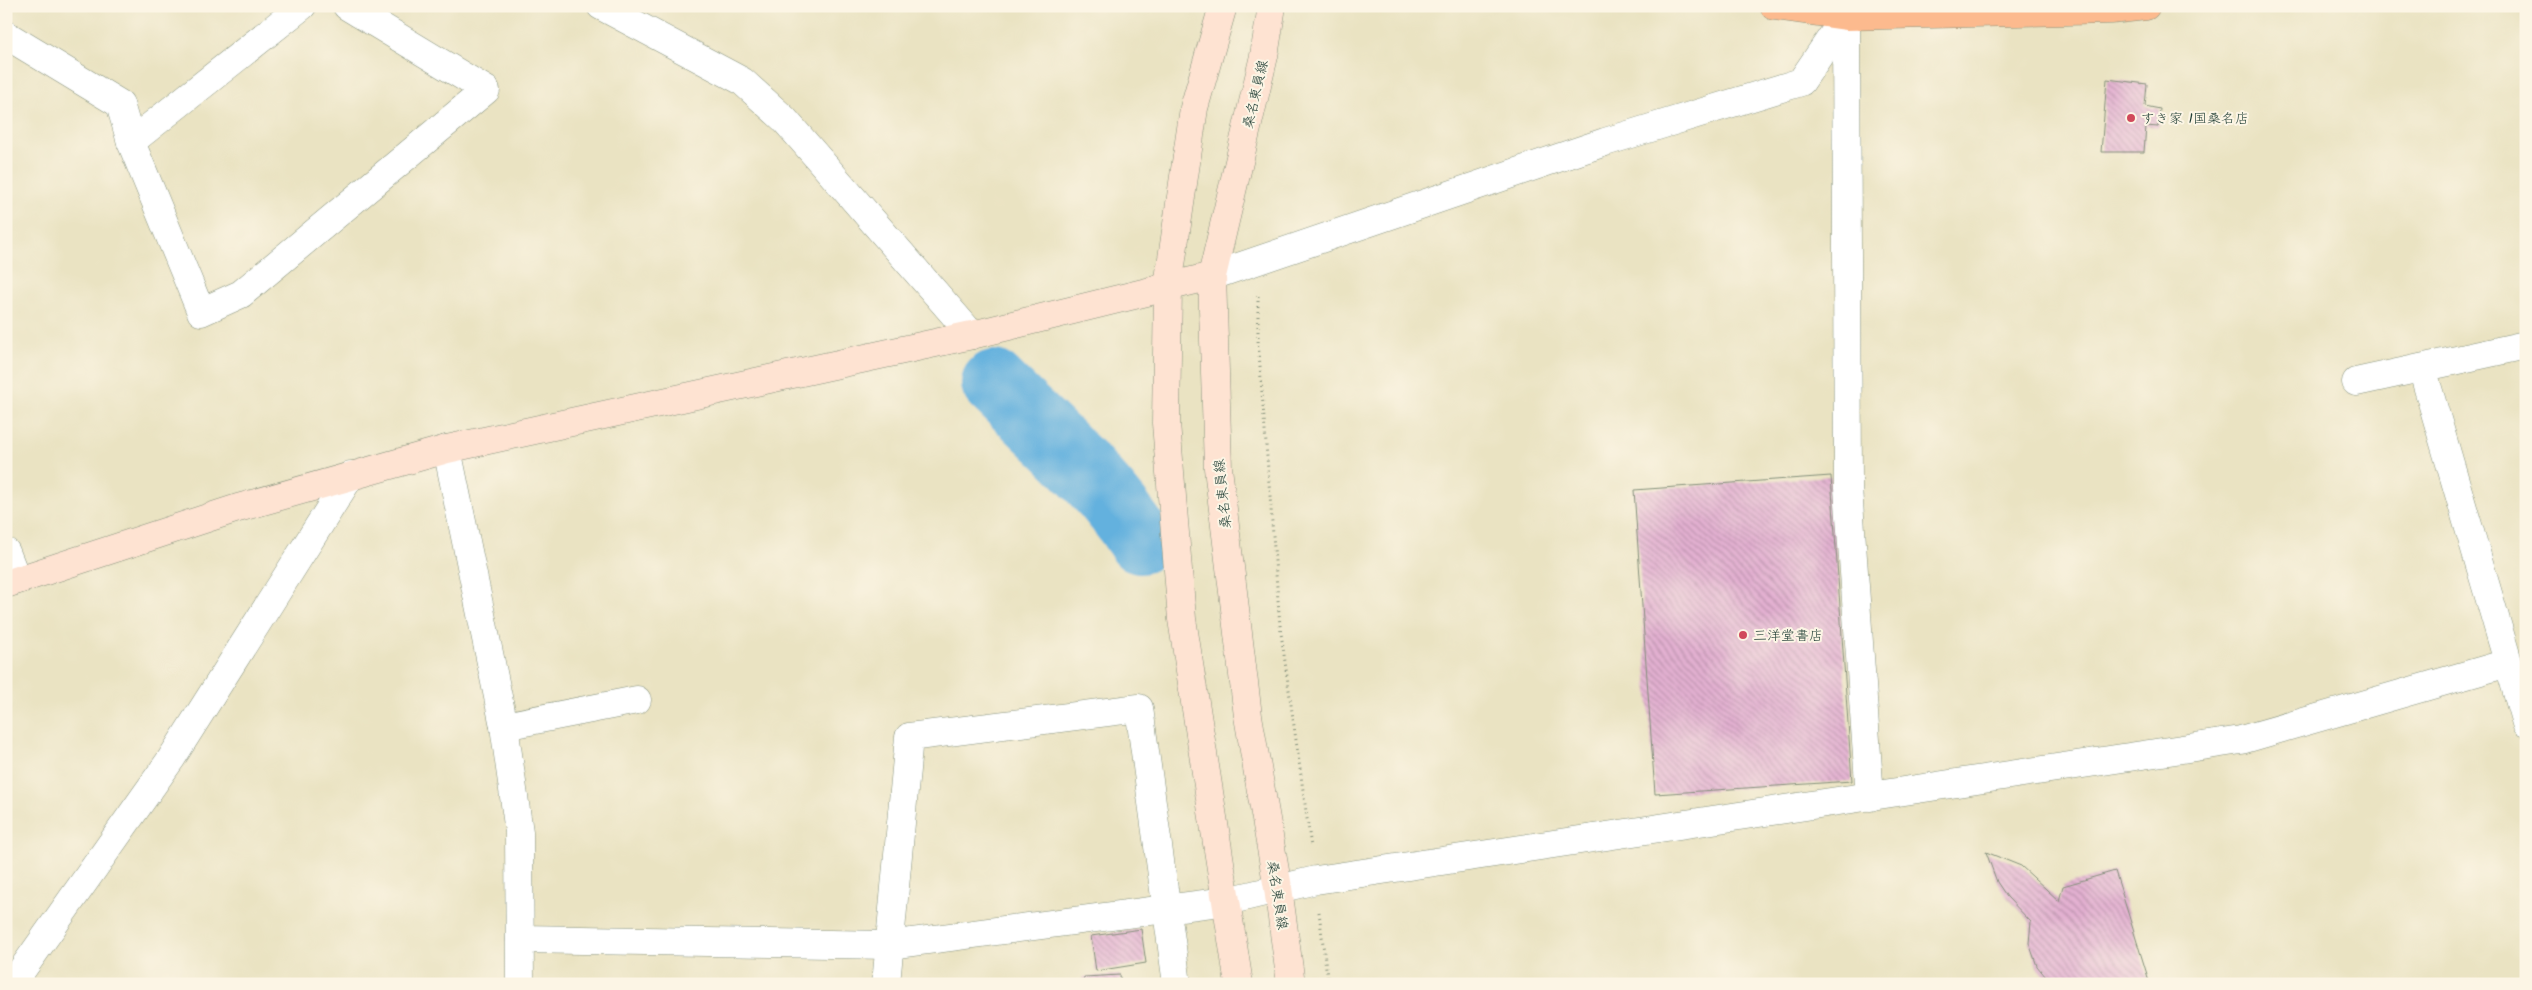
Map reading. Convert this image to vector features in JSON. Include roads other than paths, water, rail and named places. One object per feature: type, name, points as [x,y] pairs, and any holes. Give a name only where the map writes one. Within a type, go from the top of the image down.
[{"type":"highway","points":[[1774,6],[1846,16],[2111,10],[2146,6]]},
{"type":"main road","points":[[1223,6],[1194,108],[1168,286],[1166,423],[1182,619],[1240,984]]},
{"type":"main road","name":"桑名東員線","points":[[1272,6],[1264,56],[1212,276],[1218,468],[1248,716],[1278,888],[1291,984]]},
{"type":"main road","points":[[12,582],[238,508],[447,449],[972,335],[1212,276]]},
{"type":"street","points":[[131,142],[302,6]]},
{"type":"street","points":[[6,35],[120,104],[131,142],[201,312],[241,294],[486,90],[347,6]]},
{"type":"street","points":[[601,6],[742,81],[784,119],[972,335]]},
{"type":"street","points":[[1212,276],[1605,142],[1801,82],[1846,16]]},
{"type":"street","points":[[1846,16],[1848,488],[1870,797]]},
{"type":"street","points":[[2356,382],[2526,345]]},
{"type":"street","points":[[2422,368],[2515,668],[2526,723]]},
{"type":"street","points":[[447,449],[504,726],[519,832],[520,984]]},
{"type":"street","points":[[12,984],[171,759],[351,475]]},
{"type":"street","points":[[6,552],[12,582]]},
{"type":"street","points":[[520,939],[889,945],[1228,901],[1316,880],[2241,740],[2515,668]]},
{"type":"street","points":[[504,726],[637,700]]},
{"type":"street","points":[[886,984],[909,737],[1139,708],[1165,908],[1177,984]]},
{"type":"waterway","points":[[994,383],[1091,478],[1109,498],[1140,541]]},
{"type":"place","name":"すき家 1国桑名店","points":[[2131,118]]},
{"type":"place","name":"三洋堂書店","points":[[1743,635]]}]
